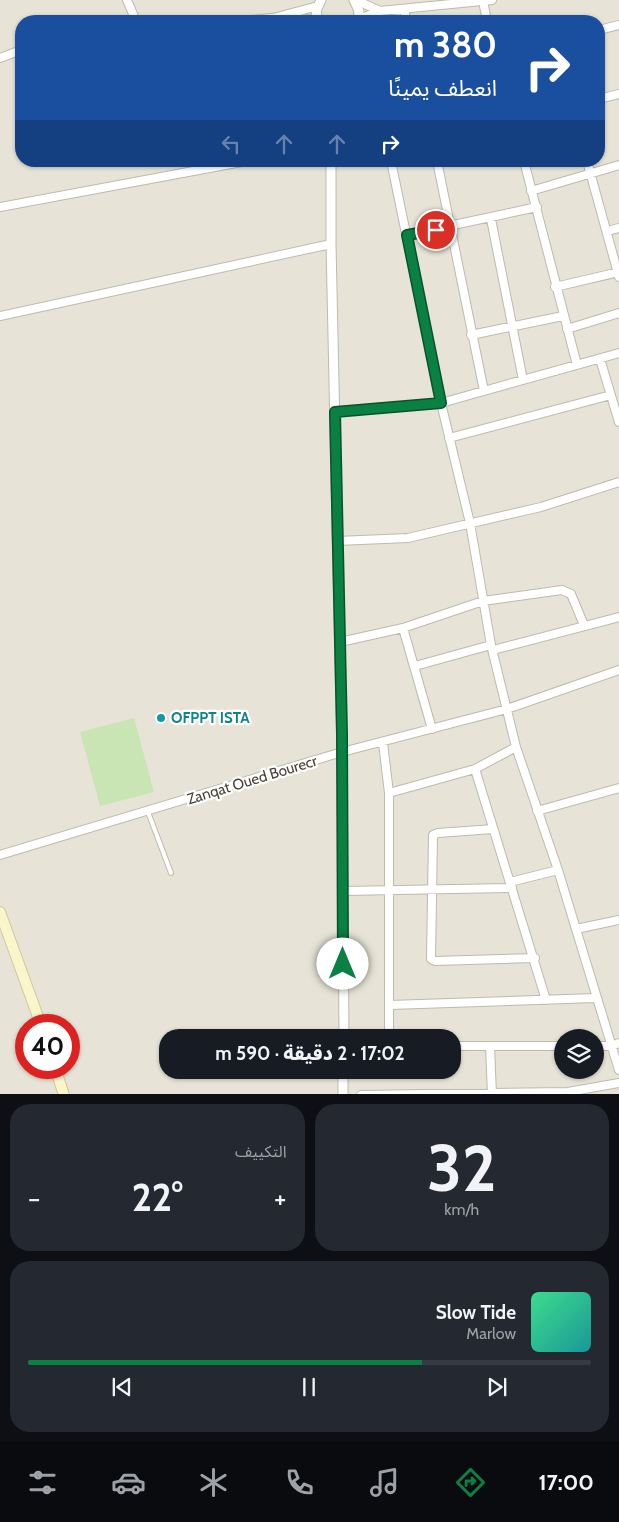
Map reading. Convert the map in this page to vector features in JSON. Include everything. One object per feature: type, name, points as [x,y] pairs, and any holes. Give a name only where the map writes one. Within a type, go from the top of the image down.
[{"type":"main road","points":[[0,912],[37,1014]]},
{"type":"main road","points":[[59,1079],[64,1094]]},
{"type":"street","points":[[127,0],[133,15]]},
{"type":"street","points":[[355,0],[380,11]]},
{"type":"street","points":[[355,0],[359,8],[358,15]]},
{"type":"street","points":[[370,15],[380,11],[492,0]]},
{"type":"street","points":[[483,1],[485,15]]},
{"type":"street","points":[[282,15],[319,3]]},
{"type":"street","points":[[404,10],[405,15]]},
{"type":"street","points":[[605,28],[619,25]]},
{"type":"street","points":[[0,58],[15,52]]},
{"type":"street","points":[[605,98],[619,94]]},
{"type":"street","points":[[530,191],[619,165]]},
{"type":"street","points":[[0,207],[218,167]]},
{"type":"street","points":[[331,167],[330,244],[342,752],[344,1029]]},
{"type":"street","points":[[392,167],[441,403],[470,523],[492,648],[516,747],[558,870],[596,998],[616,1045],[619,1070]]},
{"type":"street","points":[[438,167],[471,335],[484,391]]},
{"type":"street","points":[[525,167],[555,288],[577,365]]},
{"type":"street","points":[[555,288],[619,274],[589,167]]},
{"type":"street","points":[[407,235],[491,219],[536,208]]},
{"type":"street","points":[[491,219],[523,380]]},
{"type":"street","points":[[607,231],[619,228]]},
{"type":"street","points":[[0,316],[330,244]]},
{"type":"street","points":[[567,329],[619,313]]},
{"type":"street","points":[[471,335],[513,328],[563,316]]},
{"type":"street","points":[[335,412],[441,403],[619,353]]},
{"type":"street","points":[[600,359],[619,422]]},
{"type":"street","points":[[449,438],[611,395]]},
{"type":"street","points":[[337,541],[408,538],[541,507],[619,482]]},
{"type":"street","points":[[340,642],[404,628],[483,601],[567,591],[571,594],[584,625]]},
{"type":"street","points":[[415,666],[619,617]]},
{"type":"street","points":[[404,628],[432,729]]},
{"type":"street","name":"Zanqat Oued Bourecr","points":[[0,856],[342,752],[383,743],[507,709],[619,670]]},
{"type":"street","points":[[383,743],[389,794],[389,1029]]},
{"type":"street","points":[[389,794],[475,769],[516,747]]},
{"type":"street","points":[[475,769],[535,958],[546,1000]]},
{"type":"street","points":[[537,811],[619,788]]},
{"type":"street","points":[[493,829],[435,833],[433,838],[432,961],[535,958]]},
{"type":"street","points":[[343,891],[511,885],[558,870]]},
{"type":"street","points":[[576,929],[619,920]]},
{"type":"street","points":[[390,1005],[596,998]]},
{"type":"street","points":[[461,1046],[554,1046]]},
{"type":"street","points":[[490,1046],[492,1094]]},
{"type":"street","points":[[343,1079],[343,1094]]},
{"type":"street","points":[[361,1094],[568,1093],[619,1083]]},
{"type":"lane","points":[[148,812],[171,873]]},
{"type":"shaded area","points":[[0,0],[619,0],[619,1094],[0,1094]]},
{"type":"green space","points":[[134,718],[154,792],[100,806],[80,732]]},
{"type":"place","name":"OFPPT ISTA","points":[[161,718]]},
{"type":"route","points":[[343,964],[342,734],[335,412],[441,403],[407,235],[436,230]]}]
